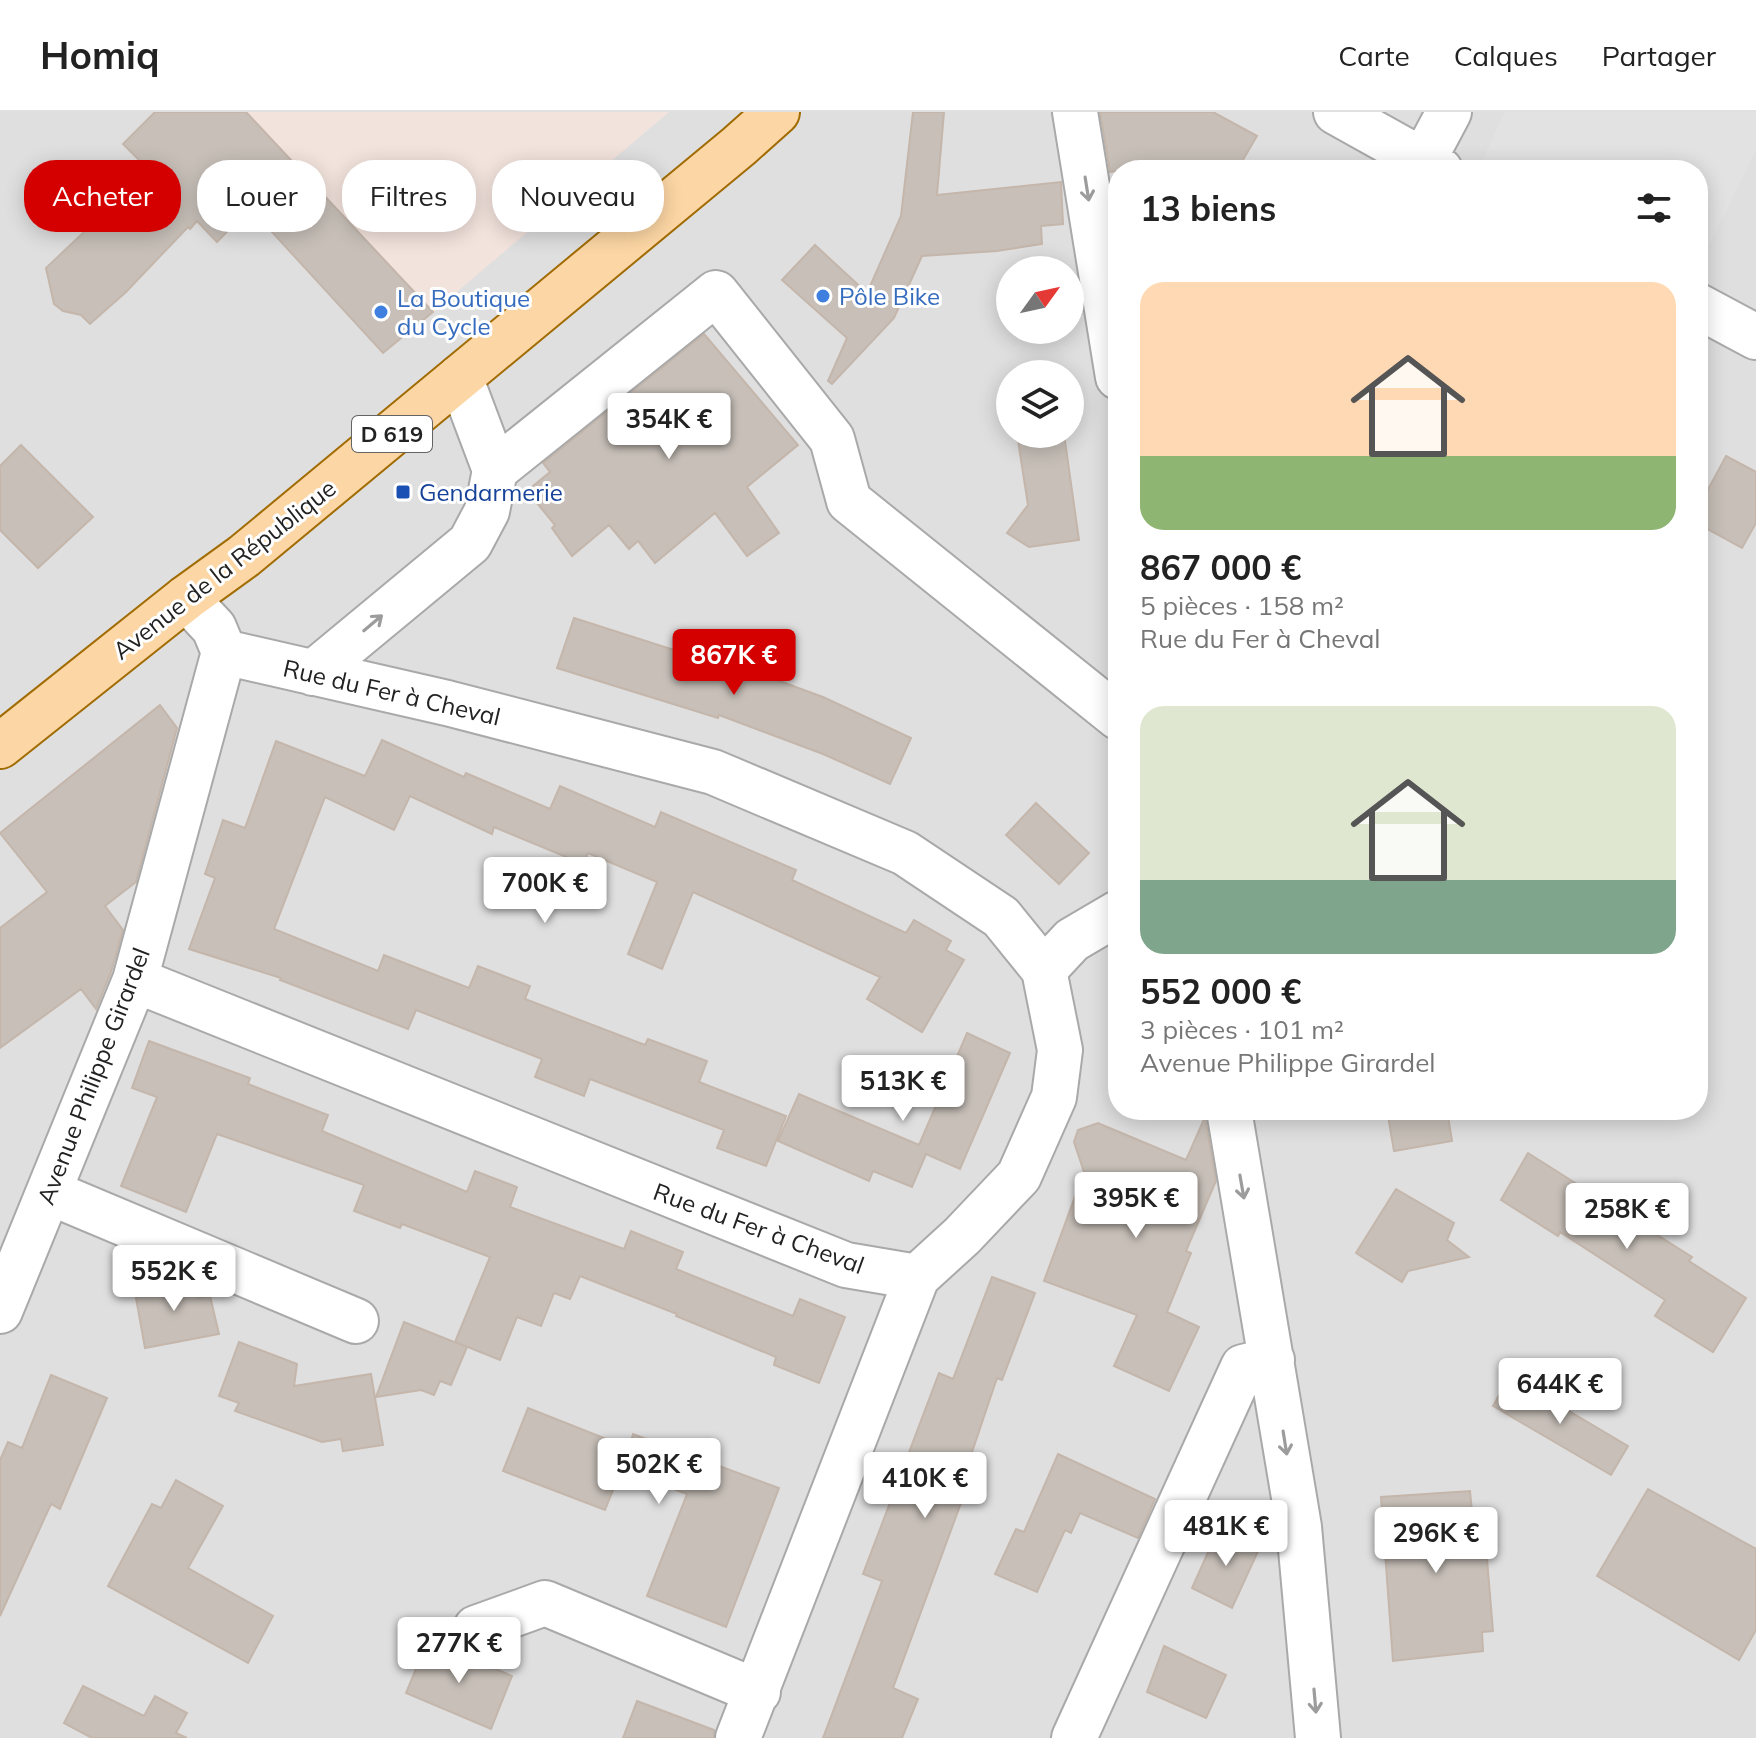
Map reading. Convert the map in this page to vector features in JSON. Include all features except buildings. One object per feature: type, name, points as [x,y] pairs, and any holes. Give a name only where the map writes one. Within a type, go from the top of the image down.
[{"type":"main road","name":"Avenue de la République","points":[[7,728],[244,556],[777,112]]},
{"type":"street","points":[[1075,112],[1108,315]]},
{"type":"street","points":[[1336,112],[1421,160]]},
{"type":"street","points":[[1434,160],[1449,112]]},
{"type":"street","points":[[495,470],[716,293],[832,439],[849,501],[1108,709]]},
{"type":"street","points":[[1708,311],[1756,337]]},
{"type":"street","points":[[313,673],[470,543],[487,511],[495,470],[460,377]]},
{"type":"street","points":[[186,598],[214,628],[224,652]]},
{"type":"street","name":"Rue du Fer à Cheval","points":[[135,980],[846,1265],[917,1277],[962,1236],[1019,1176],[1054,1097],[1060,1050],[1044,970],[1001,917],[905,853],[713,772],[447,703],[224,652]]},
{"type":"street","name":"Avenue Philippe Girardel","points":[[0,1311],[135,980],[224,652]]},
{"type":"street","points":[[1044,970],[1072,940],[1108,919]]},
{"type":"street","points":[[1231,1120],[1299,1527],[1318,1738]]},
{"type":"street","points":[[49,1192],[356,1321]]},
{"type":"street","points":[[738,1738],[917,1277]]},
{"type":"street","points":[[1074,1738],[1243,1367],[1272,1360]]},
{"type":"street","points":[[476,1628],[545,1603],[758,1692]]},
{"type":"shaded area","points":[[0,112],[1756,112],[1756,1738],[0,1738]]},
{"type":"shaded area","points":[[246,112],[669,112],[612,160],[492,160],[492,232],[527,232],[433,312],[358,232],[476,232],[476,160],[342,160],[342,215],[326,198],[326,160],[291,160]]},
{"type":"shaded area","points":[[1505,112],[1756,112],[1756,150],[1708,247],[1708,160],[1483,159]]},
{"type":"place","name":"Pôle Bike","points":[[823,296]]},
{"type":"place","name":"La Boutique du Cycle","points":[[381,312]]},
{"type":"place","name":"Gendarmerie","points":[[403,492]]}]
